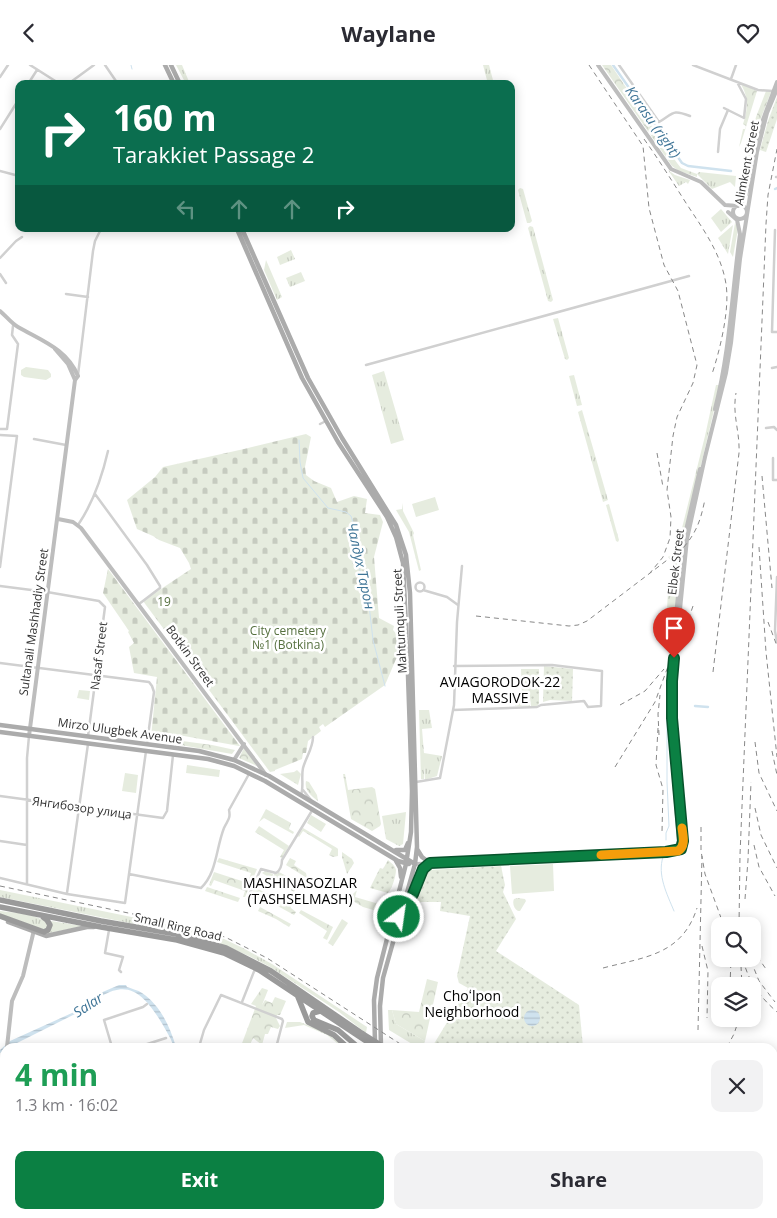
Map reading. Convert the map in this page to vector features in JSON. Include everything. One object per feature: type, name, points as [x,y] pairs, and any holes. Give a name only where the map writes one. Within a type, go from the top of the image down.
[{"type":"highway","name":"Small Ring Road","points":[[0,900],[176,934],[219,945],[256,966],[370,1043]]},
{"type":"highway","name":"Small Ring Road","points":[[0,907],[197,945],[226,954],[256,966],[320,1011],[375,1043]]},
{"type":"highway","points":[[0,917],[33,931],[44,932],[49,929],[48,922],[41,915]]},
{"type":"highway","points":[[297,995],[308,1022],[334,1035],[343,1043]]},
{"type":"highway","points":[[308,1003],[310,1017],[315,1021],[338,1030],[353,1043]]},
{"type":"highway","points":[[315,1021],[312,1018],[312,1014],[315,1011],[320,1011]]},
{"type":"main road","points":[[166,65],[172,80]]},
{"type":"main road","points":[[171,65],[178,80]]},
{"type":"main road","points":[[598,65],[671,169],[699,180],[724,205],[744,207],[747,213],[742,219],[728,212]]},
{"type":"main road","name":"Alimkent Street","points":[[747,213],[760,139],[777,82]]},
{"type":"main road","name":"Alimkent Street","points":[[738,206],[746,194],[758,136],[775,90]]},
{"type":"main road","points":[[712,192],[740,229]]},
{"type":"main road","points":[[735,217],[733,211],[738,206]]},
{"type":"main road","name":"Elbek Street","points":[[675,851],[681,849],[683,841],[673,735],[672,681],[687,539],[726,373],[747,213]]},
{"type":"main road","name":"Elbek Street","points":[[675,851],[679,841],[669,718],[670,661],[684,539],[724,373],[740,229],[735,217]]},
{"type":"main road","name":"Mahtumquli Street","points":[[238,232],[289,350],[308,384],[396,525],[406,555],[410,593],[416,782],[412,818]]},
{"type":"main road","name":"Mahtumquli Street","points":[[243,232],[308,384],[326,421],[384,511],[394,531],[401,555],[405,591],[417,847],[415,864],[382,985],[380,1006],[383,1043]]},
{"type":"main road","points":[[0,313],[15,326],[50,345],[59,353],[77,378]]},
{"type":"main road","name":"Sultаnali Mashhadiy Street","points":[[30,736],[47,592],[77,378]]},
{"type":"main road","points":[[58,519],[70,521],[78,525]]},
{"type":"main road","name":"Botkin Street","points":[[78,525],[266,775]]},
{"type":"main road","name":"Mirzo Ulugbek Avenue","points":[[0,725],[199,751],[235,760]]},
{"type":"main road","name":"Mirzo Ulugbek Avenue","points":[[0,732],[208,759],[234,766]]},
{"type":"main road","points":[[244,744],[235,760],[234,766],[250,773],[394,859],[406,864],[675,851]]},
{"type":"main road","points":[[146,751],[147,745]]},
{"type":"main road","name":"Botkin Street","points":[[235,760],[301,795],[395,850],[415,864]]},
{"type":"main road","points":[[395,850],[403,851],[407,847],[412,818]]},
{"type":"main road","points":[[375,1043],[376,985],[408,858],[412,818]]},
{"type":"main road","points":[[339,825],[343,820]]},
{"type":"main road","points":[[417,847],[420,855],[430,863]]},
{"type":"main road","points":[[394,859],[400,868],[401,883]]},
{"type":"main road","points":[[399,917],[413,894],[423,869],[430,863]]},
{"type":"main road","points":[[7,1043],[12,1001],[24,973],[33,931],[49,937],[87,927],[100,927]]},
{"type":"street","points":[[0,77],[8,65]]},
{"type":"street","points":[[30,65],[53,80]]},
{"type":"street","points":[[104,65],[115,80]]},
{"type":"street","points":[[619,65],[659,123],[676,112],[690,116]]},
{"type":"street","points":[[694,65],[758,89],[775,90]]},
{"type":"street","points":[[731,79],[736,65]]},
{"type":"street","points":[[73,80],[91,66]]},
{"type":"street","points":[[31,80],[37,70]]},
{"type":"street","points":[[724,108],[744,118],[746,99],[736,81]]},
{"type":"street","points":[[0,130],[15,106]]},
{"type":"street","points":[[718,152],[720,129],[728,110]]},
{"type":"street","points":[[0,171],[15,175]]},
{"type":"street","points":[[775,230],[772,332],[777,332]]},
{"type":"street","points":[[77,378],[94,246],[101,232]]},
{"type":"street","points":[[0,258],[22,237]]},
{"type":"street","points":[[0,275],[6,283]]},
{"type":"street","points":[[366,365],[689,276]]},
{"type":"street","points":[[66,294],[88,297]]},
{"type":"street","points":[[0,429],[7,430],[18,344],[12,335],[15,326]]},
{"type":"street","points":[[772,368],[777,367]]},
{"type":"street","points":[[320,424],[326,421]]},
{"type":"street","points":[[766,428],[774,427],[777,430]]},
{"type":"street","points":[[0,435],[18,436],[0,567]]},
{"type":"street","points":[[34,439],[67,445]]},
{"type":"street","points":[[78,525],[95,494],[108,451]]},
{"type":"street","points":[[774,458],[773,480],[777,480]]},
{"type":"street","points":[[95,494],[148,565],[160,586],[160,588],[139,604]]},
{"type":"street","points":[[416,782],[440,778],[453,710],[454,666],[462,566]]},
{"type":"street","points":[[777,577],[775,635],[777,642]]},
{"type":"street","points":[[417,590],[416,586],[420,583],[424,586],[423,590]]},
{"type":"street","points":[[0,586],[47,592]]},
{"type":"street","points":[[410,593],[423,590],[447,597],[459,605]]},
{"type":"street","name":"Nasaf Street","points":[[47,592],[99,601],[104,605],[88,737]]},
{"type":"street","points":[[0,663],[152,684],[154,692],[147,745]]},
{"type":"street","points":[[453,710],[537,707],[584,701],[588,707],[601,707],[602,671],[552,665],[454,666]]},
{"type":"street","points":[[27,883],[27,757],[30,736]]},
{"type":"street","points":[[301,795],[304,766],[313,737]]},
{"type":"street","points":[[67,893],[88,744]]},
{"type":"street","points":[[0,877],[67,893],[125,903],[146,751]]},
{"type":"street","name":"Янгибозор улица","points":[[0,796],[163,818],[167,811],[173,755]]},
{"type":"street","points":[[129,874],[201,888],[205,885],[213,869],[224,827],[230,816],[230,810],[250,773]]},
{"type":"street","points":[[303,789],[312,802]]},
{"type":"street","points":[[247,899],[261,869],[278,872],[282,860],[313,809]]},
{"type":"street","points":[[0,841],[27,845]]},
{"type":"street","points":[[110,929],[105,953],[123,957],[119,970],[121,972]]},
{"type":"street","points":[[242,1002],[256,966]]},
{"type":"street","points":[[201,1043],[219,995],[221,995],[282,1019],[277,1043]]},
{"type":"street","points":[[111,1043],[104,1020],[143,1007],[146,1004]]},
{"type":"street","points":[[150,1043],[166,1038]]},
{"type":"green space","points":[[176,65],[182,65],[188,80],[184,80]]},
{"type":"green space","points":[[483,65],[489,65],[493,80],[487,80]]},
{"type":"green space","points":[[602,65],[611,65],[677,163],[681,168],[697,174],[697,177],[679,171],[672,166]]},
{"type":"green space","points":[[740,83],[757,91],[741,143],[739,147],[743,129],[746,126],[743,124],[747,103]]},
{"type":"green space","points":[[766,91],[771,92],[758,126],[750,161],[748,162],[745,160],[756,117]]},
{"type":"green space","points":[[777,97],[777,119],[766,152],[760,150]]},
{"type":"green space","points":[[668,170],[675,175],[690,180],[688,184],[686,182],[679,186]]},
{"type":"green space","points":[[699,172],[736,176],[735,187],[730,182],[712,189],[697,174]]},
{"type":"green space","points":[[520,188],[523,189],[532,221],[530,223],[527,223],[518,190]]},
{"type":"green space","points":[[721,209],[732,222],[721,232],[711,218]]},
{"type":"green space","points":[[735,223],[738,229],[733,257],[730,252]]},
{"type":"green space","points":[[733,225],[728,254],[718,238]]},
{"type":"green space","points":[[530,226],[533,227],[553,300],[551,302],[548,301],[528,228]]},
{"type":"green space","points":[[291,250],[295,259],[280,265],[277,257]]},
{"type":"green space","points":[[266,260],[282,297],[277,300],[264,270]]},
{"type":"green space","points":[[301,272],[305,281],[290,287],[286,278]]},
{"type":"green space","points":[[558,318],[569,358],[567,360],[565,359],[553,319]]},
{"type":"green space","points":[[26,367],[48,370],[51,377],[46,380],[24,377],[21,375],[21,370]]},
{"type":"green space","points":[[384,371],[404,440],[391,444],[372,375]]},
{"type":"green space","points":[[574,375],[582,405],[577,406],[569,376]]},
{"type":"green space","points":[[716,385],[720,385],[683,541],[671,644],[665,645],[668,591],[673,562],[668,557],[676,552]]},
{"type":"green space","points":[[582,410],[608,500],[603,502],[578,412]]},
{"type":"green space","name":"City cemetery №1 (Botkina)","points":[[306,434],[311,437],[305,467],[306,475],[314,481],[331,488],[337,502],[354,496],[367,499],[365,513],[380,515],[383,522],[374,557],[379,618],[394,626],[393,630],[402,640],[402,645],[385,685],[325,727],[323,724],[319,727],[321,731],[308,741],[306,753],[303,753],[302,759],[270,772],[143,601],[191,569],[180,548],[137,529],[127,500],[155,477],[163,467]]},
{"type":"green space","points":[[435,497],[439,510],[416,517],[412,504]]},
{"type":"green space","points":[[403,503],[403,511],[414,533],[421,570],[419,571],[409,532],[396,510],[402,509]]},
{"type":"green space","points":[[609,504],[618,542],[616,541],[606,505]]},
{"type":"green space","points":[[108,569],[240,746],[173,734],[172,738],[151,737],[157,677],[134,673],[129,647],[134,643],[129,631],[103,593]]},
{"type":"green space","points":[[544,666],[573,669],[572,701],[550,700],[543,702]]},
{"type":"green space","points":[[521,669],[539,669],[539,704],[537,706],[531,706],[530,698],[522,697]]},
{"type":"green space","points":[[79,690],[90,691],[89,700],[77,698]]},
{"type":"green space","points":[[515,699],[530,699],[530,706],[515,706]]},
{"type":"green space","points":[[419,710],[429,710],[432,728],[422,729],[424,753],[442,756],[437,776],[425,780],[424,766],[424,779],[421,779]]},
{"type":"green space","points":[[152,737],[235,750],[232,754],[152,740]]},
{"type":"green space","points":[[244,748],[257,766],[239,758]]},
{"type":"green space","points":[[187,765],[220,770],[219,777],[186,773]]},
{"type":"green space","points":[[297,770],[301,774],[298,785],[280,774],[294,772]]},
{"type":"green space","points":[[125,773],[138,775],[136,793],[122,791]]},
{"type":"green space","points":[[343,774],[345,774],[348,790],[372,787],[375,789],[381,824],[372,831],[351,819]]},
{"type":"green space","points":[[306,781],[309,782],[317,795],[318,801],[307,790]]},
{"type":"green space","points":[[266,809],[291,823],[289,829],[294,832],[293,834],[264,818],[259,822]]},
{"type":"green space","points":[[406,812],[403,844],[399,846],[386,839],[382,816]]},
{"type":"green space","points":[[311,815],[326,824],[321,832],[307,823]]},
{"type":"green space","points":[[259,826],[289,846],[282,858],[280,857],[284,850],[255,832]]},
{"type":"green space","points":[[303,828],[337,848],[338,856],[333,857],[329,855],[332,849],[303,831],[299,837]]},
{"type":"green space","points":[[342,852],[352,859],[354,863],[347,874],[342,857]]},
{"type":"green space","points":[[219,858],[257,869],[252,881],[249,880],[251,873],[217,862]]},
{"type":"green space","points":[[290,858],[296,861],[294,865],[306,873],[307,878],[286,865]]},
{"type":"green space","points":[[388,860],[394,865],[396,870],[394,882],[388,893],[370,888],[380,868],[383,869]]},
{"type":"green space","points":[[553,864],[554,891],[512,894],[510,866]]},
{"type":"green space","points":[[501,866],[505,885],[503,892],[516,919],[496,951],[579,1005],[583,1043],[434,1043],[468,988],[459,983],[457,976],[470,916],[440,911],[441,902],[414,902],[426,871]]},
{"type":"green space","points":[[265,871],[273,874],[274,878],[295,890],[294,892],[262,873]]},
{"type":"green space","points":[[214,872],[248,883],[245,897],[243,897],[245,891],[214,880],[211,886],[209,885]]},
{"type":"green space","points":[[279,872],[301,884],[296,890],[274,878],[274,874]]},
{"type":"green space","points":[[207,887],[240,898],[238,902],[205,891]]},
{"type":"green space","points":[[254,887],[268,894],[262,904],[251,898],[252,896],[255,898],[257,894],[252,891]]},
{"type":"green space","points":[[0,890],[190,929],[224,939],[272,964],[367,1027],[366,1033],[339,1012],[270,967],[209,939],[0,897]]},
{"type":"green space","points":[[357,890],[355,897],[379,904],[377,911],[363,907],[351,900]]},
{"type":"green space","points":[[271,894],[277,897],[279,894],[285,898],[285,901],[296,912],[294,915],[265,899]]},
{"type":"green space","points":[[514,899],[525,899],[526,901],[520,911],[515,909],[513,904]]},
{"type":"green space","points":[[260,907],[291,924],[289,927],[258,911]]},
{"type":"green space","points":[[301,910],[333,927],[327,940],[323,938],[327,931],[299,913]]},
{"type":"green space","points":[[0,911],[32,916],[48,924],[45,930],[0,914]]},
{"type":"green space","points":[[342,919],[348,923],[333,946],[328,943]]},
{"type":"green space","points":[[51,921],[83,926],[45,934],[52,924]]},
{"type":"green space","points":[[427,979],[438,982],[425,1041],[396,1024],[392,1010],[419,1012]]},
{"type":"green space","points":[[262,988],[268,990],[262,1005],[265,1000],[272,1003],[275,997],[286,1001],[280,1015],[277,1015],[276,1018],[280,1026],[278,1029],[271,1027],[268,1034],[265,1034],[263,1043],[253,1038],[251,1043],[242,1043],[256,1006],[251,1004]]},
{"type":"green space","points":[[388,1010],[392,1010],[396,1024],[425,1041],[424,1043],[410,1043],[389,1030]]},
{"type":"green space","points":[[287,1022],[300,1022],[327,1033],[339,1043],[327,1035],[304,1025],[285,1028]]},
{"type":"water","name":"Salar","points":[[119,985],[126,985],[140,992],[149,998],[160,1011],[175,1043],[172,1043],[158,1017],[141,996],[128,990],[120,989],[102,996],[84,1010],[17,1043],[8,1043],[83,1008],[98,994]]},
{"type":"water","points":[[529,1010],[535,1010],[540,1015],[538,1024],[529,1026],[524,1021],[524,1015]]},
{"type":"waterway","name":"Чалдух Тарон","points":[[131,65],[132,69]]},
{"type":"waterway","name":"Karasu (right)","points":[[613,65],[682,163],[688,166],[731,171]]},
{"type":"waterway","name":"Чалдух Тарон","points":[[299,440],[303,478],[328,508],[346,512],[351,516],[356,532],[358,563],[369,605],[373,640],[385,686]]},
{"type":"waterway","points":[[666,840],[669,826],[667,704]]},
{"type":"waterway","points":[[695,706],[708,707]]},
{"type":"waterway","points":[[663,857],[661,864],[662,878],[674,911]]},
{"type":"railway","points":[[589,65],[643,146],[649,208],[664,265],[678,291],[697,365],[693,383],[677,417],[673,436],[667,490],[671,517],[670,538],[663,557],[650,573]]},
{"type":"railway","points":[[644,139],[705,232],[716,252],[724,273],[727,305],[721,342],[712,374]]},
{"type":"railway","points":[[739,917],[740,855],[766,224],[768,195],[777,149]]},
{"type":"railway","points":[[713,672],[739,453],[735,409],[736,393]]},
{"type":"railway","points":[[657,453],[663,487]]},
{"type":"railway","points":[[762,476],[772,588]]},
{"type":"railway","points":[[476,616],[569,626],[587,621],[683,548],[698,525],[705,499]]},
{"type":"railway","points":[[759,547],[766,652],[777,757]]},
{"type":"railway","points":[[674,652],[683,635],[693,606]]},
{"type":"railway","points":[[768,622],[777,646]]},
{"type":"railway","points":[[615,767],[655,702],[678,646]]},
{"type":"railway","points":[[620,705],[645,691],[664,669]]},
{"type":"railway","points":[[659,735],[658,714],[660,695]]},
{"type":"railway","points":[[658,728],[656,765],[663,789],[662,832]]},
{"type":"railway","points":[[755,742],[759,773],[777,811]]},
{"type":"railway","points":[[772,751],[777,775]]},
{"type":"railway","points":[[745,899],[751,782]]},
{"type":"railway","points":[[755,808],[761,835],[777,868]]},
{"type":"railway","points":[[701,827],[701,851],[705,874],[721,917]]},
{"type":"railway","points":[[754,845],[759,867],[775,896]]},
{"type":"railway","points":[[698,1030],[702,856]]},
{"type":"railway","points":[[0,886],[171,922],[225,937],[267,958],[399,1043]]},
{"type":"railway","points":[[603,968],[647,957],[672,945],[682,936],[697,908]]},
{"type":"railway","points":[[702,946],[708,971],[707,1018]]},
{"type":"railway","points":[[761,962],[766,969]]},
{"type":"railway","points":[[730,977],[731,967]]},
{"type":"railway","points":[[741,967],[742,977]]},
{"type":"railway","points":[[745,967],[756,988],[777,1012]]},
{"type":"railway","points":[[753,967],[759,981],[775,1002]]},
{"type":"railway","points":[[729,1043],[736,1027]]},
{"type":"slow traffic","points":[[601,855],[678,851],[683,844],[682,828]]},
{"type":"district","name":"AVIAGORODOK-22 MASSIVE","points":[[500,690]]},
{"type":"district","name":"MASHINASOZLAR (TASHSELMASH)","points":[[300,891]]},
{"type":"district","name":"Choʻlpon Neighborhood","points":[[472,1004]]},
{"type":"route","points":[[399,917],[413,894],[423,869],[430,863],[666,852],[681,849],[683,841],[671,700],[674,658]]},
{"type":"park label","name":"19","points":[[164,602]]}]
